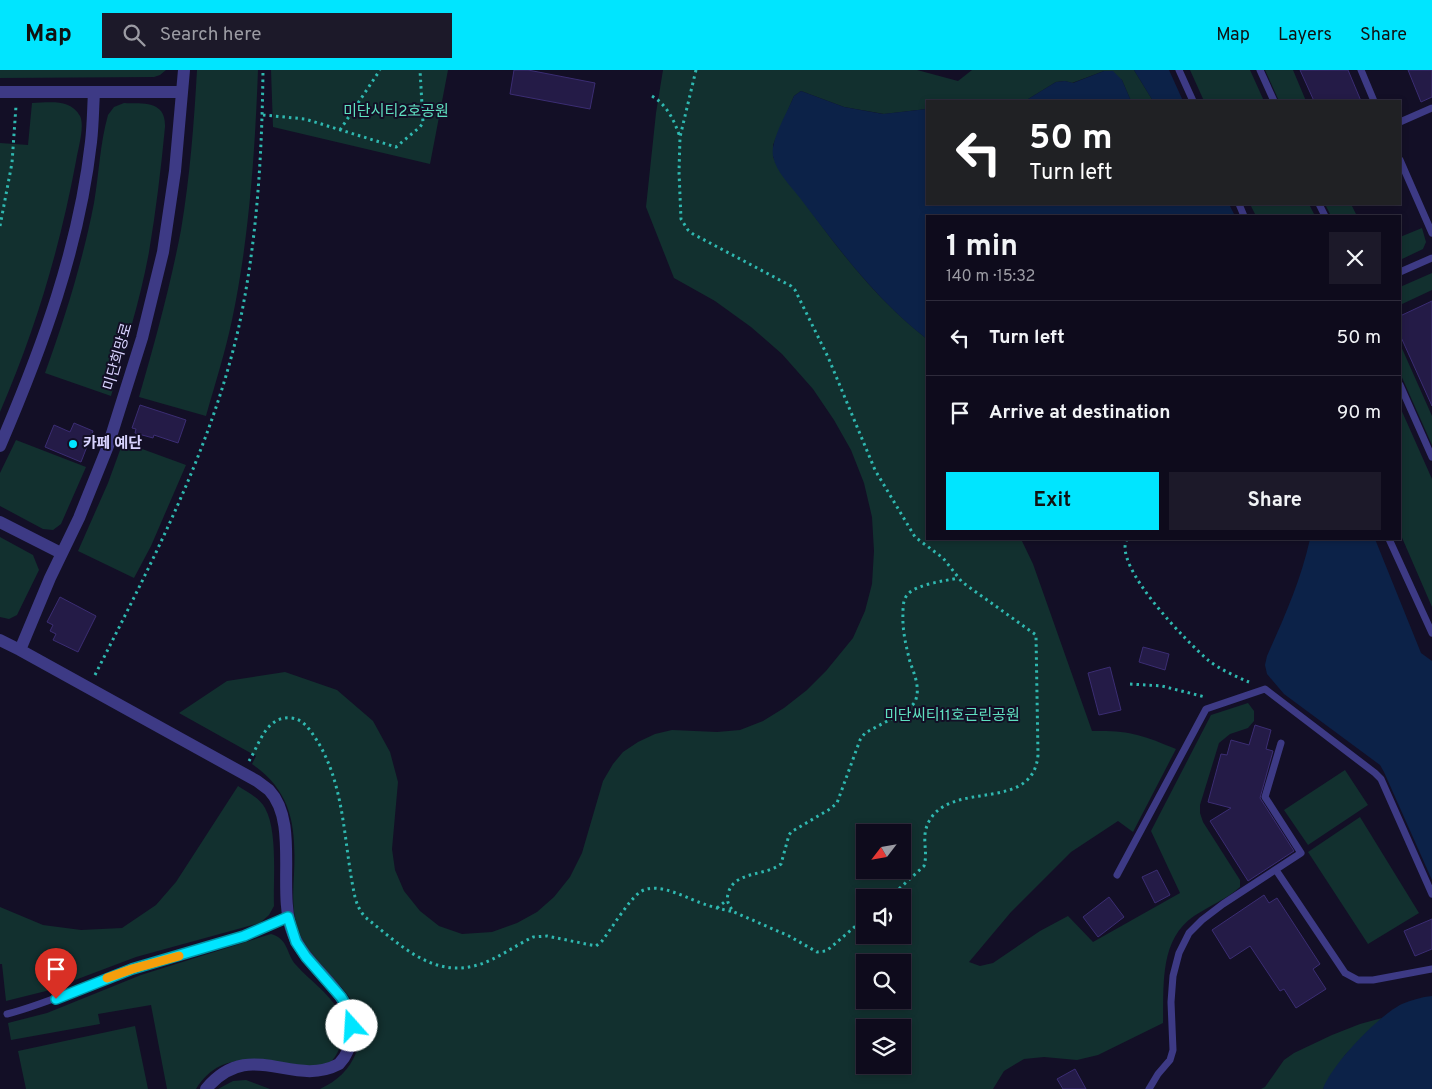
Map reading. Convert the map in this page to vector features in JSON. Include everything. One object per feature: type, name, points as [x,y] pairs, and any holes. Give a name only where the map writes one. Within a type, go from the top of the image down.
[{"type":"street","name":"미단희망로","points":[[20,650],[61,553],[79,518],[108,446],[142,338],[162,252],[175,171],[184,70]]},
{"type":"street","points":[[0,92],[182,92]]},
{"type":"street","points":[[0,446],[42,343],[63,277],[84,188],[91,141],[94,92]]},
{"type":"street","points":[[0,522],[61,553]]},
{"type":"street","points":[[0,640],[242,772],[269,791],[282,813],[288,917],[296,942],[306,957],[341,997],[349,1010],[352,1026],[348,1052],[339,1064],[328,1074],[309,1083]]},
{"type":"street","points":[[206,1089],[211,1082],[233,1070],[247,1070],[276,1080]]},
{"type":"lane","points":[[1179,70],[1193,100]]},
{"type":"lane","points":[[1260,70],[1274,100]]},
{"type":"lane","points":[[1361,70],[1374,100]]},
{"type":"lane","points":[[1401,122],[1432,108]]},
{"type":"lane","points":[[1401,162],[1432,233]]},
{"type":"lane","points":[[1401,272],[1432,258]]},
{"type":"lane","points":[[1401,387],[1432,457]]},
{"type":"lane","points":[[1389,540],[1432,634]]},
{"type":"lane","points":[[1118,875],[1206,709],[1265,689],[1375,773],[1381,780],[1432,894]]},
{"type":"lane","points":[[1149,1089],[1158,1074],[1170,1060],[1173,1050],[1171,1002],[1173,976],[1178,953],[1189,934],[1216,909],[1301,854],[1265,797],[1281,743]]},
{"type":"lane","points":[[1276,870],[1345,974],[1358,980],[1373,980],[1432,969]]},
{"type":"lane","points":[[7,1014],[46,1002],[132,969],[244,936],[288,917]]},
{"type":"path","points":[[95,675],[149,569],[179,504],[200,452],[239,326],[260,180],[263,70]]},
{"type":"path","points":[[340,130],[380,70]]},
{"type":"path","points":[[263,115],[305,119],[392,146],[399,146],[423,123],[420,70]]},
{"type":"path","points":[[696,70],[680,137],[680,198],[681,219],[684,224],[693,234],[786,283],[794,290],[828,357],[876,470],[915,537],[943,558],[958,578],[1036,636],[1038,763],[1031,777],[1020,786],[952,802],[938,810],[924,832],[924,866],[899,889]]},
{"type":"path","points":[[652,96],[659,100],[667,109],[680,137]]},
{"type":"path","points":[[0,226],[12,163],[17,101]]},
{"type":"path","points":[[1126,540],[1125,543],[1128,562],[1139,583],[1157,608],[1183,637],[1209,661],[1265,689]]},
{"type":"path","points":[[734,912],[729,906],[727,899],[730,887],[741,878],[771,870],[781,864],[791,832],[830,810],[837,803],[860,740],[865,733],[912,706],[916,700],[917,693],[916,676],[904,634],[905,599],[908,594],[920,587],[958,578]]},
{"type":"path","points":[[1130,684],[1162,686],[1228,701]]},
{"type":"path","points":[[249,762],[268,728],[273,723],[280,719],[294,718],[308,727],[323,750],[335,782],[355,898],[360,911],[410,953],[424,962],[456,968],[474,966],[491,960],[533,937],[539,936],[596,946],[602,941],[636,896],[647,889],[654,888],[667,890],[717,908],[734,912],[789,936],[817,952],[830,948],[856,926]]},
{"type":"path","points":[[717,908],[727,899]]},
{"type":"green space","points":[[0,70],[166,70],[154,77],[0,78]]},
{"type":"green space","points":[[197,70],[258,70],[253,164],[243,259],[229,332],[206,416],[139,397],[162,314],[181,230],[191,150]]},
{"type":"green space","name":"미단시티2호공원","points":[[271,70],[448,70],[430,164],[273,127]]},
{"type":"green space","name":"미단씨티11호근린공원","points":[[663,70],[917,70],[958,81],[972,70],[1134,70],[1152,100],[1131,100],[1122,80],[1104,71],[1072,83],[1065,81],[1056,82],[1027,100],[926,100],[926,109],[884,114],[844,107],[801,91],[794,96],[773,145],[773,157],[807,206],[862,277],[904,320],[926,338],[926,540],[1021,540],[1033,564],[1092,731],[1116,731],[1135,734],[1176,749],[1133,832],[1118,821],[1071,852],[1011,912],[969,962],[980,966],[993,963],[1040,931],[1068,916],[1093,942],[1180,893],[1151,831],[1211,715],[1248,703],[1254,711],[1254,721],[1248,728],[1230,734],[1219,743],[1200,805],[1203,822],[1240,880],[1240,887],[1194,916],[1183,926],[1175,938],[1169,951],[1164,979],[1163,1023],[1098,1055],[1077,1060],[1044,1057],[1024,1059],[1004,1071],[993,1089],[320,1089],[342,1074],[350,1065],[360,1042],[359,1020],[352,1001],[311,955],[297,927],[293,900],[294,841],[289,812],[284,799],[276,787],[266,775],[252,764],[256,756],[179,713],[227,681],[285,672],[337,690],[373,721],[390,752],[398,782],[392,849],[395,870],[404,891],[420,911],[439,926],[462,934],[492,932],[517,923],[537,912],[554,897],[570,877],[582,853],[603,781],[623,752],[655,734],[672,730],[717,732],[740,730],[763,721],[807,690],[826,671],[853,638],[865,611],[872,584],[874,551],[872,517],[864,483],[851,450],[834,420],[813,389],[782,354],[751,327],[715,301],[674,278],[646,207],[656,113]]},
{"type":"green space","points":[[1190,70],[1250,70],[1264,100],[1204,100]]},
{"type":"green space","points":[[1265,70],[1293,70],[1306,100],[1279,100]]},
{"type":"green space","points":[[52,102],[71,106],[80,116],[81,131],[70,193],[45,289],[13,382],[0,412],[0,143],[28,145],[32,103]]},
{"type":"green space","points":[[124,103],[152,105],[162,112],[165,127],[149,252],[132,324],[111,396],[45,373],[85,246],[108,115],[114,107]]},
{"type":"green space","points":[[1250,205],[1310,205],[1314,215],[1256,215]]},
{"type":"green space","points":[[1326,205],[1352,205],[1356,215],[1330,215]]},
{"type":"green space","points":[[1422,228],[1426,242],[1423,249],[1401,260],[1401,237]]},
{"type":"green space","points":[[1432,273],[1432,290],[1401,305],[1401,287]]},
{"type":"green space","points":[[1401,346],[1432,416],[1432,445],[1401,375]]},
{"type":"green space","points":[[1401,409],[1432,479],[1432,607],[1401,535]]},
{"type":"green space","points":[[16,440],[86,467],[61,524],[53,530],[43,529],[0,506],[0,473]]},
{"type":"green space","points":[[123,442],[186,465],[151,546],[134,578],[78,551],[108,483]]},
{"type":"green space","points":[[0,537],[33,555],[39,570],[17,615],[9,619],[0,617]]},
{"type":"green space","points":[[1345,770],[1368,805],[1308,845],[1284,810]]},
{"type":"green space","points":[[238,786],[260,801],[265,808],[272,829],[274,906],[269,915],[260,923],[136,957],[46,991],[6,1001],[2,964],[0,964],[0,907],[43,925],[81,930],[122,928],[156,905],[176,882]]},
{"type":"green space","points":[[1360,817],[1419,913],[1368,944],[1308,852]]},
{"type":"green space","points":[[271,934],[281,939],[296,965],[329,998],[341,1017],[343,1031],[338,1052],[329,1064],[316,1072],[267,1062],[235,1061],[221,1066],[207,1075],[196,1089],[167,1089],[151,1005],[98,1014],[100,1024],[11,1040],[8,1023],[47,1013],[141,975]]},
{"type":"green space","points":[[1382,1018],[1345,1055],[1323,1089],[1261,1089],[1265,1087],[1284,1060],[1294,1053],[1332,1035]]},
{"type":"green space","points":[[135,1026],[148,1089],[26,1089],[18,1051]]},
{"type":"green space","points":[[246,1080],[270,1089],[218,1089],[233,1081]]},
{"type":"water","points":[[1134,70],[1169,70],[1183,100],[1152,100]]},
{"type":"water","points":[[1104,71],[1113,71],[1122,80],[1131,100],[1027,100],[1056,82],[1065,81],[1073,83]]},
{"type":"water","points":[[801,91],[844,107],[883,114],[926,109],[926,205],[1230,205],[1234,215],[926,215],[926,338],[891,308],[859,273],[777,168],[773,156],[774,142],[794,96]]},
{"type":"water","points":[[1310,540],[1375,540],[1421,653],[1432,661],[1432,880],[1380,765],[1284,694],[1267,674],[1265,665],[1267,656],[1286,613]]},
{"type":"water","points":[[1432,996],[1432,1089],[1323,1089],[1335,1067],[1369,1029],[1402,1004]]},
{"type":"building","points":[[514,70],[528,70],[595,83],[590,109],[510,94]]},
{"type":"building","points":[[1300,70],[1348,70],[1361,100],[1314,100]]},
{"type":"building","points":[[1408,70],[1432,70],[1432,97],[1421,102]]},
{"type":"building","points":[[1432,301],[1432,406],[1401,337],[1401,316]]},
{"type":"building","points":[[140,405],[186,420],[178,443],[154,435],[153,438],[135,433],[136,429],[132,428]]},
{"type":"building","points":[[74,423],[93,431],[81,462],[45,447],[54,425],[70,432]]},
{"type":"building","points":[[60,597],[96,616],[78,652],[53,640],[56,634],[50,631],[53,625],[47,622]]},
{"type":"building","points":[[1143,647],[1169,654],[1165,670],[1139,662]]},
{"type":"building","points":[[1110,667],[1121,710],[1099,715],[1088,673]]},
{"type":"building","points":[[1255,725],[1271,730],[1266,749],[1273,751],[1260,798],[1294,851],[1248,881],[1210,821],[1231,808],[1208,802],[1221,754],[1227,755],[1231,740],[1249,745]]},
{"type":"building","points":[[1157,870],[1170,895],[1155,903],[1142,877]]},
{"type":"building","points":[[1264,895],[1269,903],[1277,898],[1320,964],[1313,969],[1326,989],[1296,1008],[1284,989],[1280,991],[1250,946],[1230,959],[1212,930]]},
{"type":"building","points":[[1109,897],[1124,917],[1098,937],[1083,917]]},
{"type":"building","points":[[1432,919],[1432,949],[1415,956],[1404,931]]},
{"type":"building","points":[[1075,1069],[1086,1089],[1063,1089],[1057,1079]]},
{"type":"slow traffic","points":[[107,978],[179,956]]},
{"type":"place","name":"카페 예단","points":[[73,444]]},
{"type":"route","points":[[56,999],[132,969],[244,936],[288,917],[296,942],[306,957],[341,997],[349,1010],[352,1026]]}]
